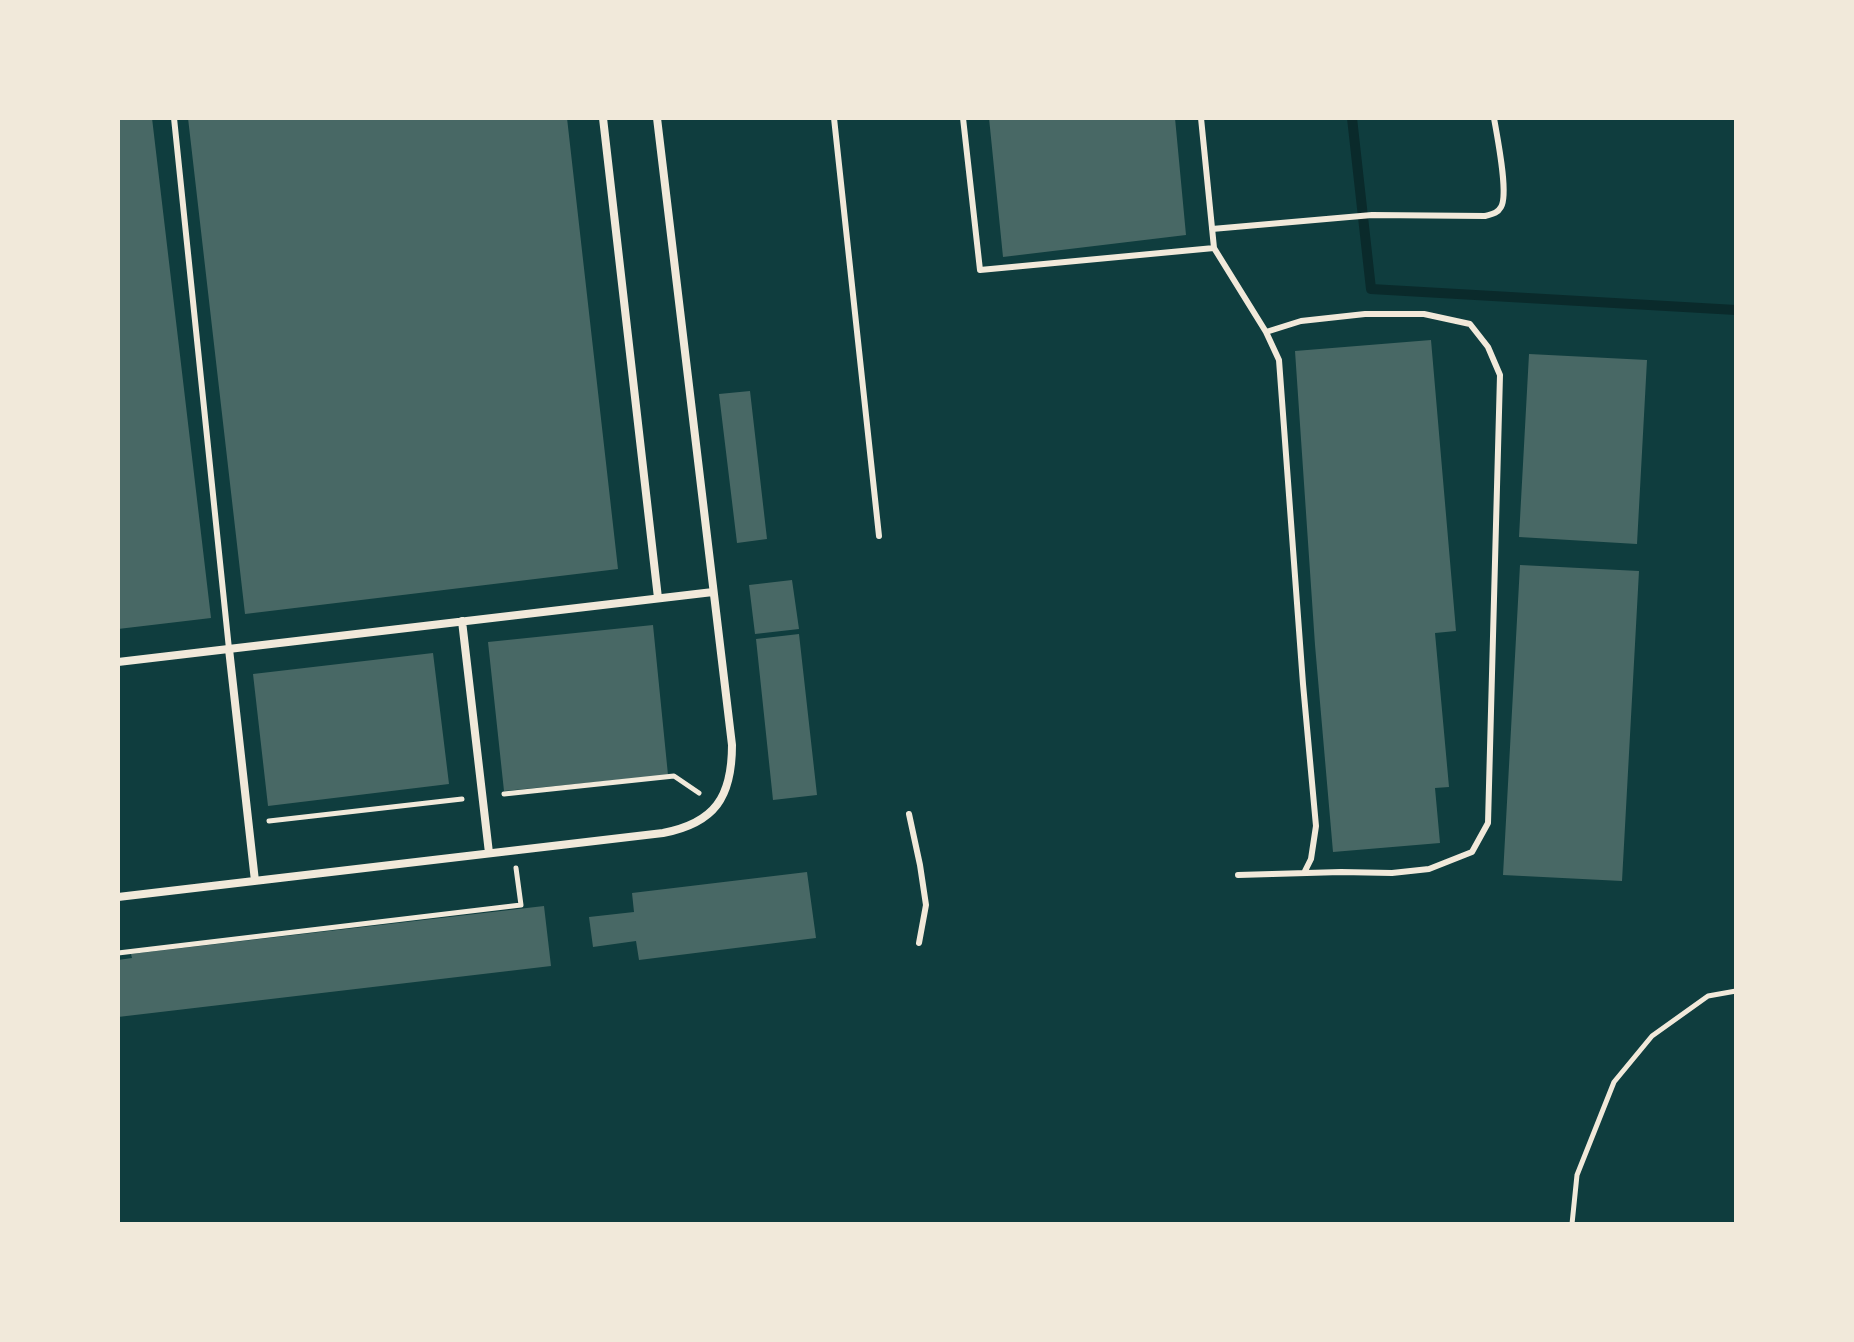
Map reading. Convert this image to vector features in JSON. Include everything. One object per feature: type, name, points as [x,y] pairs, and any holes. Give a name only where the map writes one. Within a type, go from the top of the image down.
[{"type":"street","points":[[603,118],[658,598]]},
{"type":"street","points":[[118,897],[680,830],[706,817],[717,804],[729,782],[732,745],[657,118]]},
{"type":"street","points":[[118,662],[713,592]]},
{"type":"street","points":[[462,621],[489,853]]},
{"type":"street","points":[[229,649],[255,881]]},
{"type":"lane","points":[[174,118],[229,649]]},
{"type":"lane","points":[[834,118],[879,536]]},
{"type":"lane","points":[[963,118],[980,270],[1214,248]]},
{"type":"lane","points":[[1201,118],[1214,248],[1266,332],[1279,360],[1301,669],[1316,826],[1311,859],[1304,873]]},
{"type":"lane","points":[[1212,229],[1372,215],[1485,216],[1497,212],[1503,204],[1504,189],[1494,118]]},
{"type":"lane","points":[[1238,875],[1392,873],[1429,869],[1472,852],[1488,823],[1500,375],[1488,347],[1470,324],[1424,314],[1365,314],[1301,321],[1266,332]]},
{"type":"lane","points":[[909,814],[926,905],[919,943]]},
{"type":"path","points":[[118,953],[521,905],[514,851]]},
{"type":"path","points":[[1572,1224],[1577,1175],[1614,1082],[1652,1036],[1708,996],[1736,991]]},
{"type":"building","points":[[118,118],[152,118],[211,618],[118,629]]},
{"type":"building","points":[[188,118],[567,118],[618,569],[245,614]]},
{"type":"building","points":[[989,118],[1175,118],[1186,235],[1003,257]]},
{"type":"building","points":[[1431,340],[1456,631],[1435,633],[1449,787],[1435,788],[1440,843],[1333,852],[1295,351]]},
{"type":"building","points":[[1529,354],[1647,360],[1637,544],[1519,537]]},
{"type":"building","points":[[750,391],[767,539],[737,543],[719,394]]},
{"type":"building","points":[[1520,565],[1639,571],[1622,881],[1503,875]]},
{"type":"building","points":[[792,580],[799,629],[755,634],[749,585]]},
{"type":"building","points":[[653,625],[668,775],[504,791],[488,642]]},
{"type":"building","points":[[799,634],[817,795],[773,800],[756,639]]},
{"type":"building","points":[[433,653],[449,784],[268,806],[253,674]]},
{"type":"building","points":[[807,872],[816,938],[639,960],[636,941],[593,947],[589,917],[634,912],[632,893]]},
{"type":"building","points":[[544,906],[551,966],[118,1017],[118,960],[132,958],[131,954]]},
{"type":"waterway","points":[[1352,118],[1371,289],[1736,310]]}]
